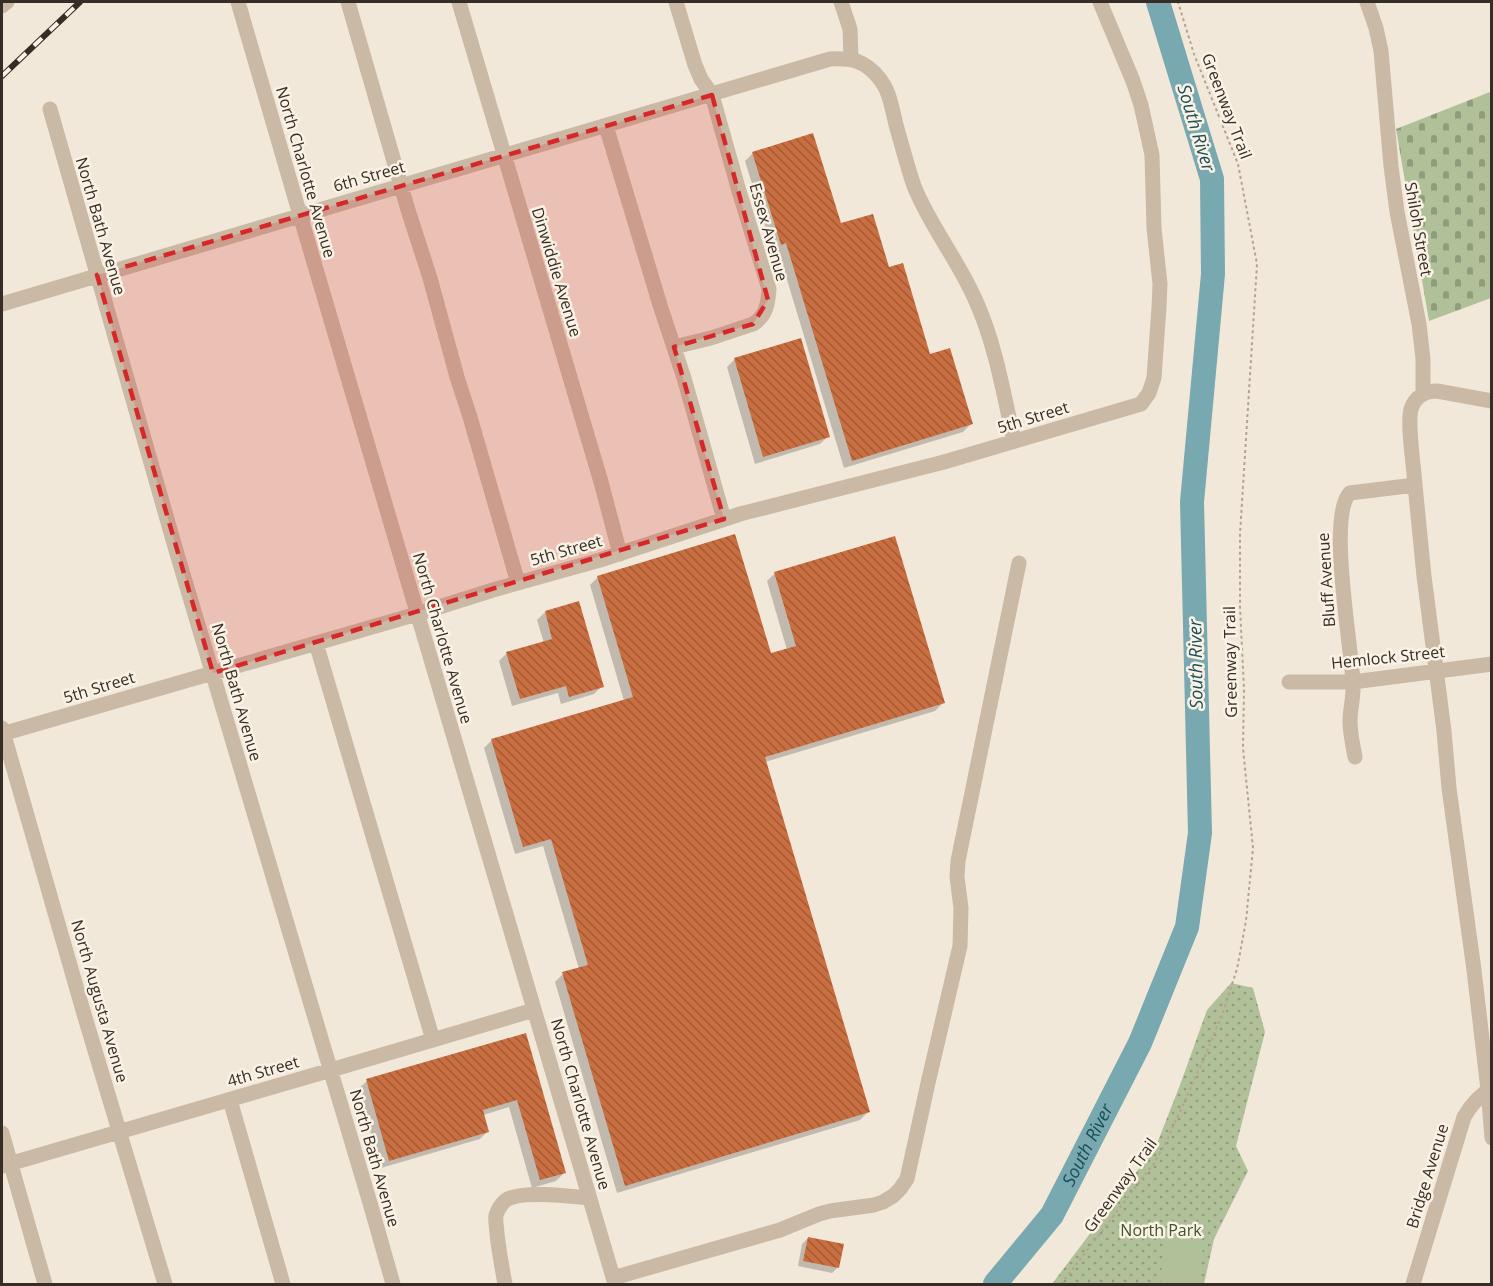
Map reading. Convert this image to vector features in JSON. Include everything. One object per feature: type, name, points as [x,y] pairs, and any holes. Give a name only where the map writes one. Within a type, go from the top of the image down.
[{"type":"street","points":[[2,6],[6,2]]},
{"type":"street","name":"North Charlotte Avenue","points":[[238,2],[614,1281]]},
{"type":"street","points":[[348,2],[518,583]]},
{"type":"street","name":"Dinwiddie Avenue","points":[[459,2],[543,282],[620,554]]},
{"type":"street","name":"Essex Avenue","points":[[674,347],[753,324],[761,317],[768,300],[769,289],[712,95],[695,65],[676,2]]},
{"type":"street","points":[[841,2],[850,30],[851,59],[869,67],[881,80],[888,93],[906,163],[915,187],[976,300],[1002,383],[1014,441]]},
{"type":"street","name":"5th Street","points":[[2,732],[417,614],[620,554],[724,519],[944,462],[1141,404],[1149,393],[1154,378],[1159,307],[1160,284],[1154,228],[1152,155],[1135,89],[1100,2]]},
{"type":"street","name":"Shiloh Street","points":[[1367,2],[1377,28],[1381,51],[1395,201],[1419,324],[1423,359],[1423,393]]},
{"type":"street","name":"6th Street","points":[[2,304],[830,59],[851,59]]},
{"type":"street","name":"North Bath Avenue","points":[[50,110],[175,547],[393,1284]]},
{"type":"street","points":[[606,126],[703,441],[724,519]]},
{"type":"street","points":[[1491,401],[1437,390],[1423,393],[1414,402],[1411,410],[1410,430],[1424,576],[1449,788],[1490,1089],[1491,1138]]},
{"type":"street","name":"Bluff Avenue","points":[[1355,758],[1350,722],[1353,681],[1339,529],[1343,503],[1350,493],[1415,485]]},
{"type":"street","points":[[614,1281],[780,1230],[819,1214],[883,1202],[900,1190],[907,1179],[960,946],[961,908],[957,878],[958,861],[1019,563]]},
{"type":"street","points":[[316,643],[433,1040]]},
{"type":"street","name":"Hemlock Street","points":[[1289,682],[1353,681],[1491,664]]},
{"type":"street","name":"North Augusta Avenue","points":[[2,732],[165,1284]]},
{"type":"street","name":"4th Street","points":[[6,1165],[534,1010]]},
{"type":"street","name":"Bridge Avenue","points":[[1413,1284],[1464,1117],[1471,1105],[1490,1089]]},
{"type":"street","points":[[230,1100],[283,1284]]},
{"type":"street","points":[[2,1133],[6,1165],[45,1284]]},
{"type":"street","points":[[505,1284],[496,1218],[499,1208],[505,1201],[520,1195],[589,1197]]},
{"type":"path","name":"Greenway Trail","points":[[1061,1284],[1155,1162],[1166,1142],[1223,1012],[1237,969],[1246,921],[1253,848],[1243,748],[1244,689],[1240,607],[1240,534],[1257,264],[1238,164],[1194,54],[1178,2]]},
{"type":"highlighted area","points":[[712,95],[768,300],[753,324],[674,347],[724,519],[213,673],[97,275]]},
{"type":"green space","points":[[1490,92],[1492,96],[1491,298],[1429,321],[1396,129]]},
{"type":"green space","name":"North Park","points":[[1231,983],[1253,988],[1265,1032],[1236,1146],[1248,1171],[1214,1239],[1204,1284],[1052,1284],[1156,1146],[1207,1010]]},
{"type":"green space","points":[[1165,1237],[1204,1240],[1198,1284],[1160,1284]]},
{"type":"building","points":[[813,133],[841,223],[873,214],[889,267],[903,263],[930,354],[950,348],[973,424],[852,461],[786,243],[781,245],[752,152]]},
{"type":"building","points":[[801,338],[830,437],[763,457],[734,358]]},
{"type":"building","points":[[735,534],[771,653],[796,646],[774,572],[895,536],[945,703],[765,757],[870,1112],[625,1186],[562,972],[588,965],[551,839],[523,847],[491,739],[633,697],[597,576]]},
{"type":"building","points":[[579,601],[604,687],[569,697],[566,686],[520,699],[506,652],[552,639],[545,611]]},
{"type":"building","points":[[526,1033],[566,1173],[540,1180],[517,1100],[483,1110],[489,1132],[389,1161],[366,1079]]},
{"type":"building","points":[[808,1237],[844,1244],[839,1268],[803,1261]]},
{"type":"waterway","name":"South River","points":[[995,1284],[1052,1215],[1140,1043],[1187,927],[1200,833],[1192,502],[1213,274],[1212,179],[1158,2]]},
{"type":"railway","points":[[2,76],[80,2]]}]
